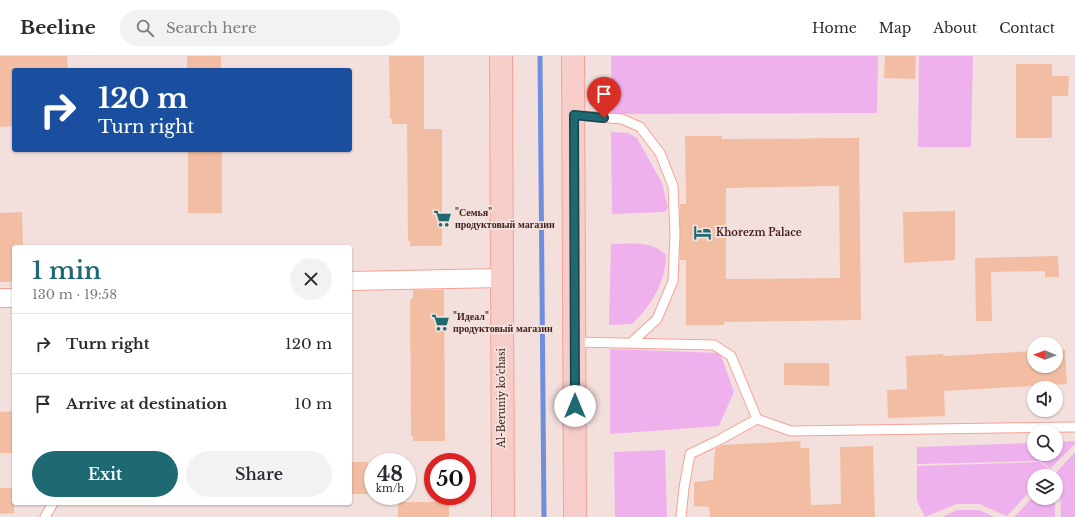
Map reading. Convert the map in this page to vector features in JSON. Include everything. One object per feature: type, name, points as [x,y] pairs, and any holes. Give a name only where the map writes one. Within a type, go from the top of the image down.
[{"type":"main road","name":"Al-Beruniy ko’chasi","points":[[501,56],[503,517]]},
{"type":"main road","points":[[573,56],[575,517]]},
{"type":"street","points":[[352,281],[501,278]]},
{"type":"street","points":[[0,298],[12,298]]},
{"type":"lane","points":[[574,115],[622,119],[640,127],[660,153],[673,186],[675,234],[673,281],[657,319],[632,342]]},
{"type":"lane","points":[[575,342],[632,342],[714,345],[731,356],[757,419]]},
{"type":"lane","points":[[681,517],[690,454],[757,419],[791,430],[1075,427]]},
{"type":"lane","points":[[46,517],[52,505]]},
{"type":"shaded area","points":[[611,56],[878,56],[877,113],[612,114]]},
{"type":"shaded area","points":[[919,56],[973,56],[971,147],[918,147]]},
{"type":"shaded area","points":[[611,132],[628,133],[637,138],[662,183],[668,208],[665,212],[612,214]]},
{"type":"shaded area","points":[[611,244],[647,245],[660,250],[666,255],[663,275],[656,293],[639,317],[632,324],[609,325]]},
{"type":"shaded area","points":[[610,349],[720,353],[734,392],[719,426],[610,434]]},
{"type":"shaded area","points":[[1075,441],[1075,444],[1063,456],[1063,442]]},
{"type":"shaded area","points":[[1027,443],[1027,461],[1041,461],[917,464],[917,447]]},
{"type":"shaded area","points":[[665,450],[667,517],[615,517],[614,452]]},
{"type":"shaded area","points":[[1075,452],[1075,517],[1061,517],[1061,505],[1063,505],[1063,469],[1059,469]]},
{"type":"shaded area","points":[[1041,461],[1058,461],[1050,469]]},
{"type":"shaded area","points":[[1040,462],[1049,469],[1027,469],[1027,495],[1007,516],[979,504],[957,504],[925,517],[917,501],[917,466]]},
{"type":"shaded area","points":[[1027,503],[1027,505],[1055,505],[1055,517],[1014,517]]},
{"type":"shaded area","points":[[957,510],[979,510],[995,517],[942,517]]},
{"type":"building","points":[[0,56],[67,56],[68,68],[12,68],[12,126],[0,127]]},
{"type":"building","points":[[187,56],[221,56],[221,68],[187,68]]},
{"type":"building","points":[[389,56],[424,56],[424,129],[442,129],[442,246],[410,246],[410,241],[408,241],[407,124],[392,124],[392,119],[390,119]]},
{"type":"building","points":[[885,56],[916,56],[915,79],[884,78]]},
{"type":"building","points":[[1016,64],[1052,64],[1052,76],[1069,76],[1068,96],[1052,96],[1052,138],[1016,138]]},
{"type":"building","name":"Khorezm Palace","points":[[685,136],[722,136],[722,139],[859,138],[861,320],[724,322],[724,325],[686,325],[686,260],[680,260],[680,204],[686,204]],"holes":[[[839,186],[840,278],[726,279],[726,188]]]},
{"type":"building","points":[[188,152],[222,152],[222,213],[188,213]]},
{"type":"building","points":[[955,211],[955,260],[904,263],[903,212]]},
{"type":"building","points":[[22,212],[23,245],[12,245],[12,282],[0,282],[0,213]]},
{"type":"building","points":[[1058,256],[1059,277],[1045,277],[1045,271],[991,272],[992,321],[976,321],[975,258]]},
{"type":"building","points":[[413,290],[444,290],[445,441],[413,441],[413,436],[411,436],[410,299],[413,299]]},
{"type":"building","points":[[1063,350],[1065,350],[1067,384],[1063,384],[1063,381],[1027,381],[1027,386],[944,391],[945,416],[888,418],[887,390],[907,389],[906,356],[943,354],[943,356],[1027,351],[1027,373],[1063,373]]},
{"type":"building","points":[[784,363],[829,363],[829,386],[784,385]]},
{"type":"building","points":[[12,411],[12,453],[0,453],[0,412]]},
{"type":"building","points":[[801,441],[800,448],[809,448],[811,505],[841,504],[840,447],[873,446],[875,517],[710,517],[709,507],[694,506],[694,482],[713,480],[715,449],[722,445]]},
{"type":"building","points":[[352,462],[364,462],[364,494],[352,494]]},
{"type":"building","points":[[0,488],[12,488],[12,505],[14,505],[14,513],[0,514]]},
{"type":"building","points":[[416,502],[424,502],[424,505],[449,505],[449,517],[398,517],[398,505],[416,505]]},
{"type":"waterway","points":[[540,56],[544,517]]},
{"type":"place","name":"\"Семья\" продуктовый магазин","points":[[442,218]]},
{"type":"place","name":"Khorezm Palace","points":[[703,232]]},
{"type":"place","name":"\"Идеал\" продуктовый магазин","points":[[440,322]]},
{"type":"route","points":[[575,406],[574,115],[604,118]]}]
